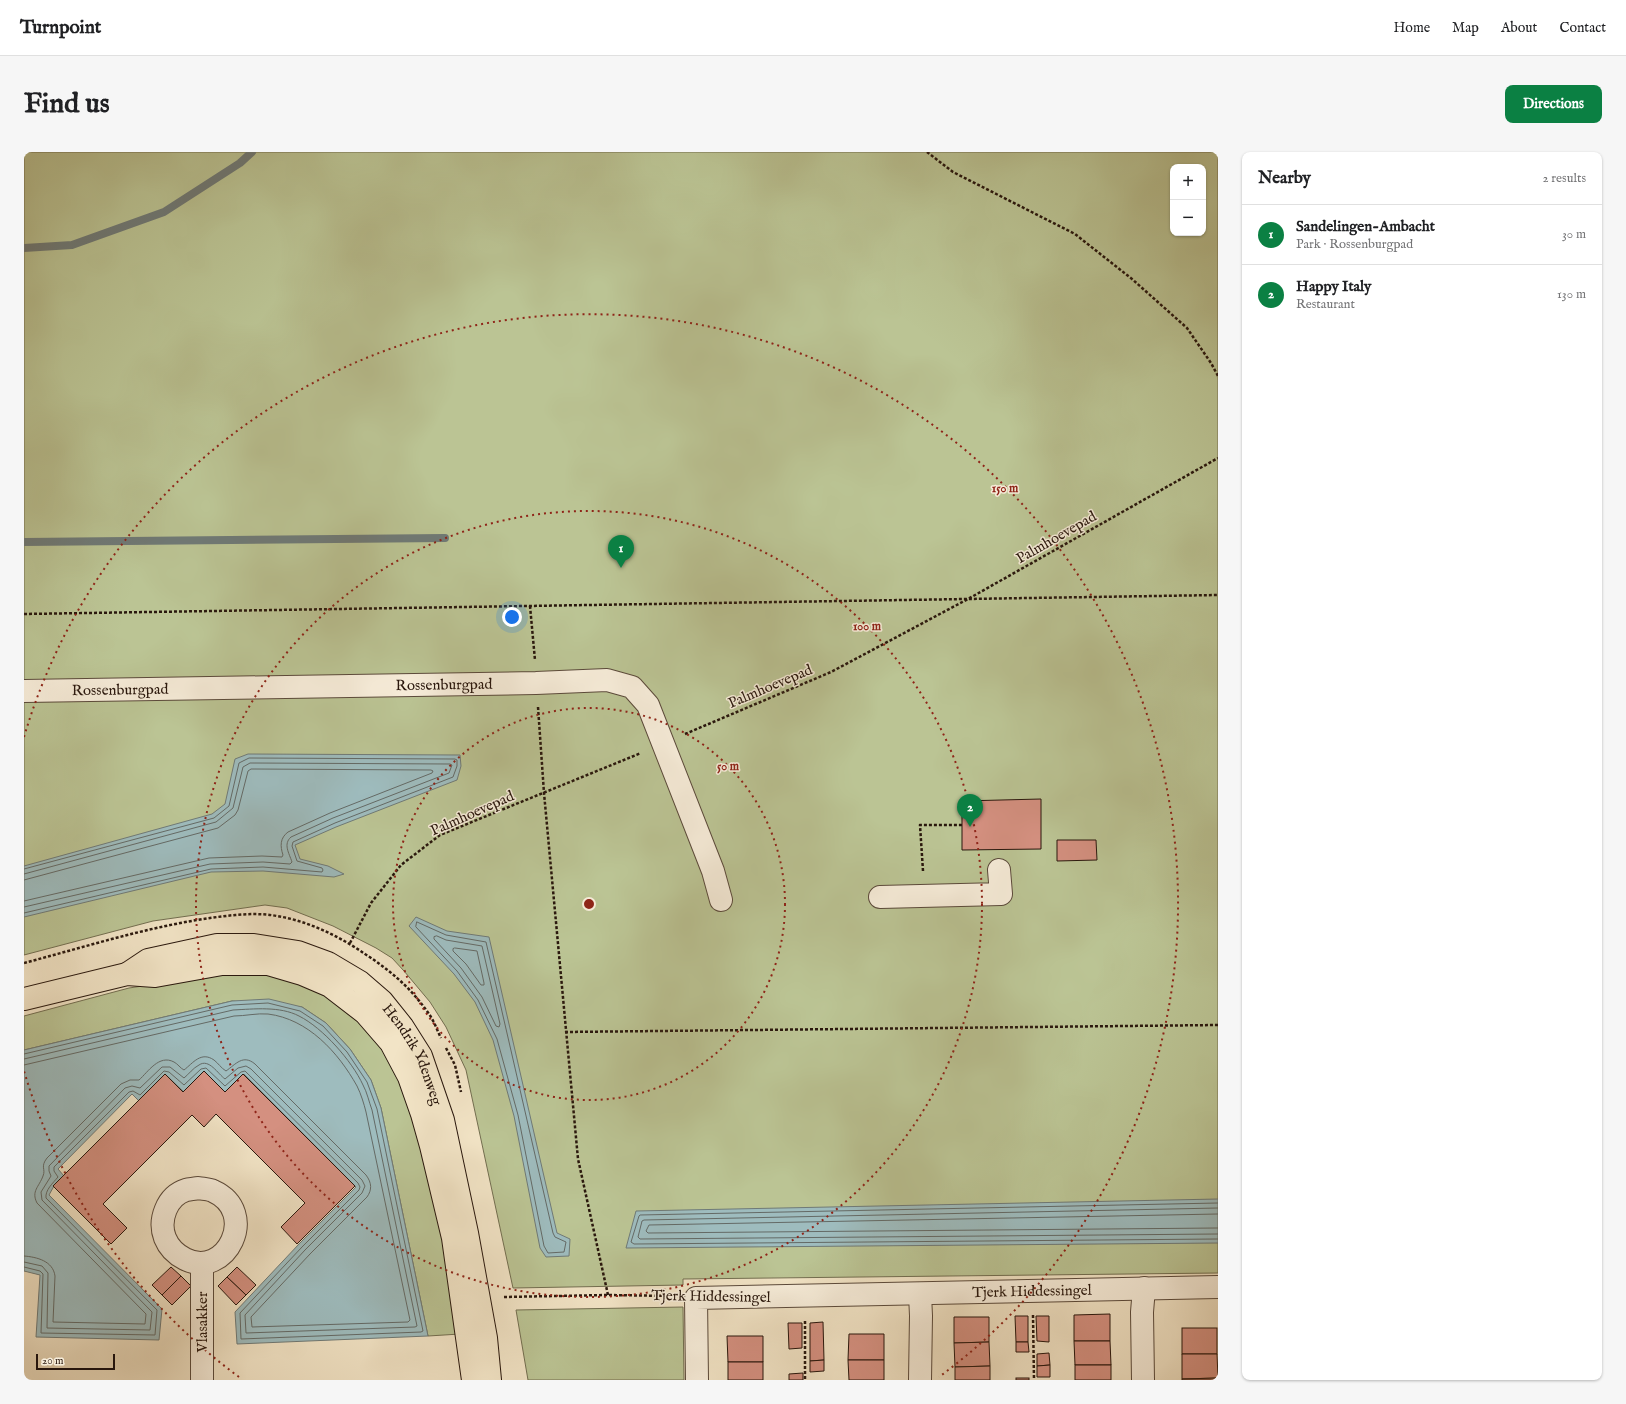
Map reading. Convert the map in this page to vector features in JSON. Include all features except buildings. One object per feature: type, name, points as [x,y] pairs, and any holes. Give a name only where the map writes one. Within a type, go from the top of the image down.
[{"type":"main road","name":"Hendrik Ydenweg","points":[[126,974],[148,960],[217,945],[254,945],[298,952],[328,963],[360,982],[382,1001],[402,1026],[421,1056],[443,1120],[468,1240],[486,1338],[490,1380]]},
{"type":"main road","name":"Hendrik Ydenweg","points":[[24,999],[126,974],[155,976],[222,964],[268,964],[302,974],[330,986],[365,1013],[391,1043],[409,1077],[431,1146],[453,1238],[473,1380]]},
{"type":"street","name":"Rossenburgpad","points":[[24,692],[536,683],[607,680],[632,687],[648,705],[713,871],[721,900]]},
{"type":"street","points":[[880,897],[1001,894],[999,870]]},
{"type":"street","name":"Vlasakker","points":[[202,1264],[202,1380]]},
{"type":"street","name":"Tjerk Hiddessingel","points":[[696,1298],[1218,1287]]},
{"type":"street","points":[[1143,1380],[1142,1312],[1144,1288]]},
{"type":"street","points":[[920,1294],[920,1380]]},
{"type":"street","points":[[696,1298],[697,1380]]},
{"type":"path","points":[[927,152],[953,172],[1075,234],[1132,278],[1187,328],[1218,376]]},
{"type":"path","name":"Palmhoevepad","points":[[350,943],[371,903],[401,865],[440,835],[662,744],[831,672],[968,599],[1218,458]]},
{"type":"path","points":[[24,614],[1218,595]]},
{"type":"path","points":[[530,606],[544,793],[549,833],[565,1032],[578,1159],[608,1295]]},
{"type":"path","points":[[924,895],[920,825],[962,824]]},
{"type":"path","points":[[565,1032],[1218,1025]]},
{"type":"path","points":[[1032,1291],[1034,1380]]},
{"type":"path","name":"Tjerk Hiddessingel","points":[[503,1297],[608,1295],[696,1298]]},
{"type":"path","points":[[805,1296],[806,1380]]},
{"type":"green space","points":[[24,152],[1218,152],[1218,1273],[683,1279],[683,1285],[513,1288],[466,1070],[446,1027],[430,1002],[392,958],[333,926],[287,908],[265,905],[153,921],[24,955]]},
{"type":"green space","points":[[217,975],[267,975],[292,980],[315,988],[341,1007],[365,1028],[383,1049],[395,1069],[425,1153],[460,1334],[428,1336],[381,1108],[371,1080],[350,1049],[326,1023],[302,1007],[232,1001],[24,1050],[24,1016],[129,988]]},
{"type":"green space","points":[[683,1307],[684,1380],[528,1380],[516,1310]]},
{"type":"water","points":[[248,754],[460,755],[461,766],[457,780],[336,827],[295,845],[300,859],[328,866],[344,874],[334,877],[263,871],[211,872],[24,917],[24,866],[212,814],[225,804],[235,759]]},
{"type":"water","points":[[416,917],[447,931],[489,937],[557,1233],[570,1239],[569,1256],[546,1257],[540,1248],[514,1116],[493,1040],[475,1002],[454,974],[409,926]]},
{"type":"water","points":[[269,999],[302,1007],[326,1023],[350,1049],[371,1080],[381,1108],[428,1336],[237,1344],[235,1312],[299,1244],[356,1187],[244,1074],[225,1093],[184,1092],[166,1075],[139,1101],[132,1094],[58,1169],[64,1176],[54,1186],[49,1195],[162,1309],[159,1340],[36,1337],[40,1275],[24,1271],[24,1050],[232,1001]]},
{"type":"water","points":[[1218,1199],[1218,1243],[626,1248],[636,1211]]},
{"type":"waterway","points":[[24,248],[72,245],[164,212],[240,163],[252,152]]},
{"type":"waterway","points":[[24,542],[445,538]]},
{"type":"place","name":"Sandelingen-Ambacht","points":[[621,568]]},
{"type":"place","name":"Happy Italy","points":[[970,827]]}]
